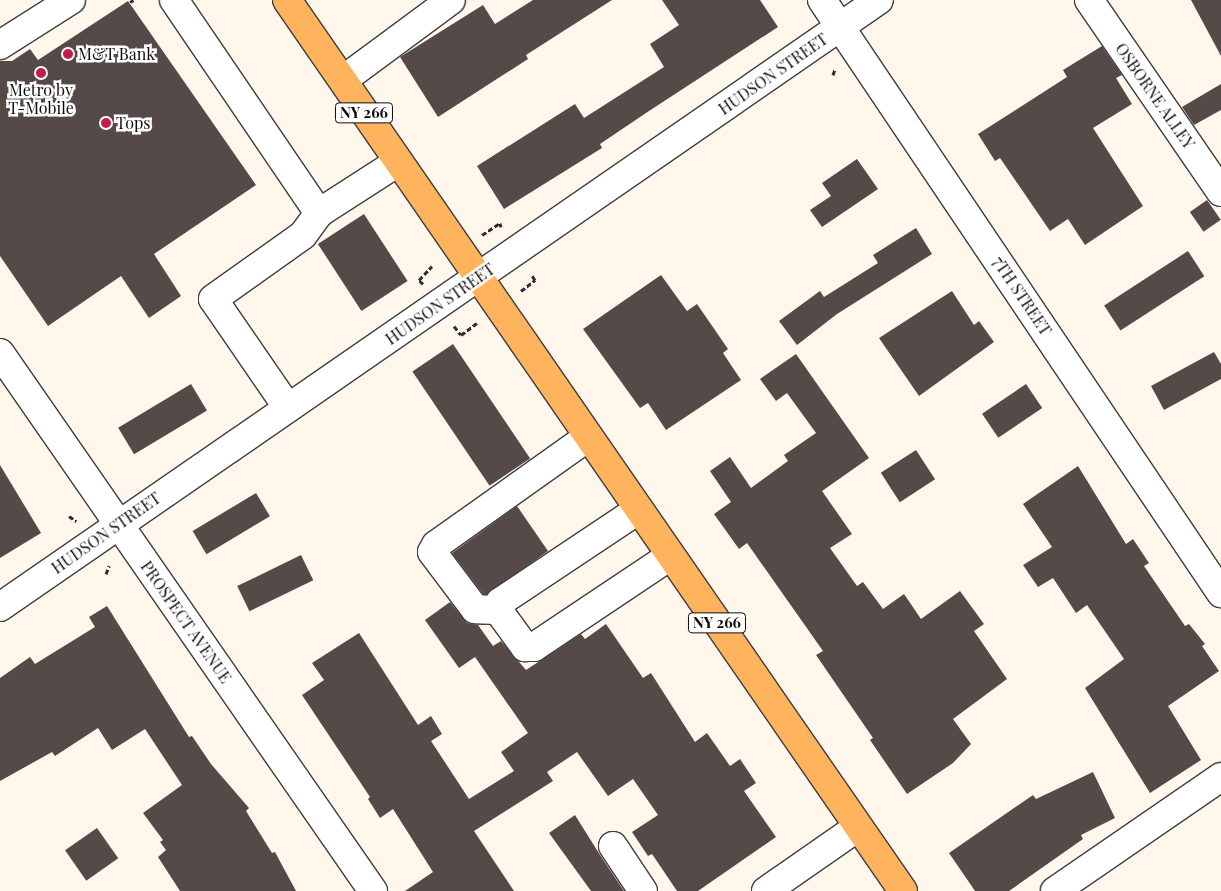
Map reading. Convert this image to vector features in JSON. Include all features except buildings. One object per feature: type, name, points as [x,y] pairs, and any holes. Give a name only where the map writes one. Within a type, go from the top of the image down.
[{"type":"main road","name":"NY 266","points":[[296,3],[342,80],[477,278],[903,891]]},
{"type":"street","points":[[0,45],[71,0]]},
{"type":"street","points":[[174,0],[318,213]]},
{"type":"street","points":[[342,80],[451,0]]},
{"type":"street","name":"7TH STREET","points":[[822,0],[1221,593]]},
{"type":"street","name":"HUDSON STREET","points":[[0,607],[880,0]]},
{"type":"street","name":"OSBORNE ALLEY","points":[[1089,0],[1221,192]]},
{"type":"street","points":[[288,408],[213,299],[303,235],[318,213],[398,162]]},
{"type":"street","name":"PROSPECT AVENUE","points":[[0,353],[373,891]]},
{"type":"street","points":[[588,438],[436,546],[432,552],[475,610],[499,606],[638,510]]},
{"type":"street","points":[[499,606],[525,647],[534,647],[670,556]]},
{"type":"street","points":[[1055,891],[1221,777]]},
{"type":"street","points":[[766,891],[858,827]]},
{"type":"street","points":[[613,846],[643,891]]},
{"type":"path","points":[[481,235],[500,223]]},
{"type":"path","points":[[419,280],[432,266]]},
{"type":"path","points":[[520,292],[536,280]]},
{"type":"path","points":[[452,323],[460,335],[478,322]]},
{"type":"path","points":[[68,516],[77,521]]},
{"type":"path","points":[[106,574],[109,566]]},
{"type":"place","name":"M&T Bank","points":[[68,54]]},
{"type":"place","name":"Metro by T-Mobile","points":[[41,73]]},
{"type":"place","name":"Tops","points":[[106,123]]}]
